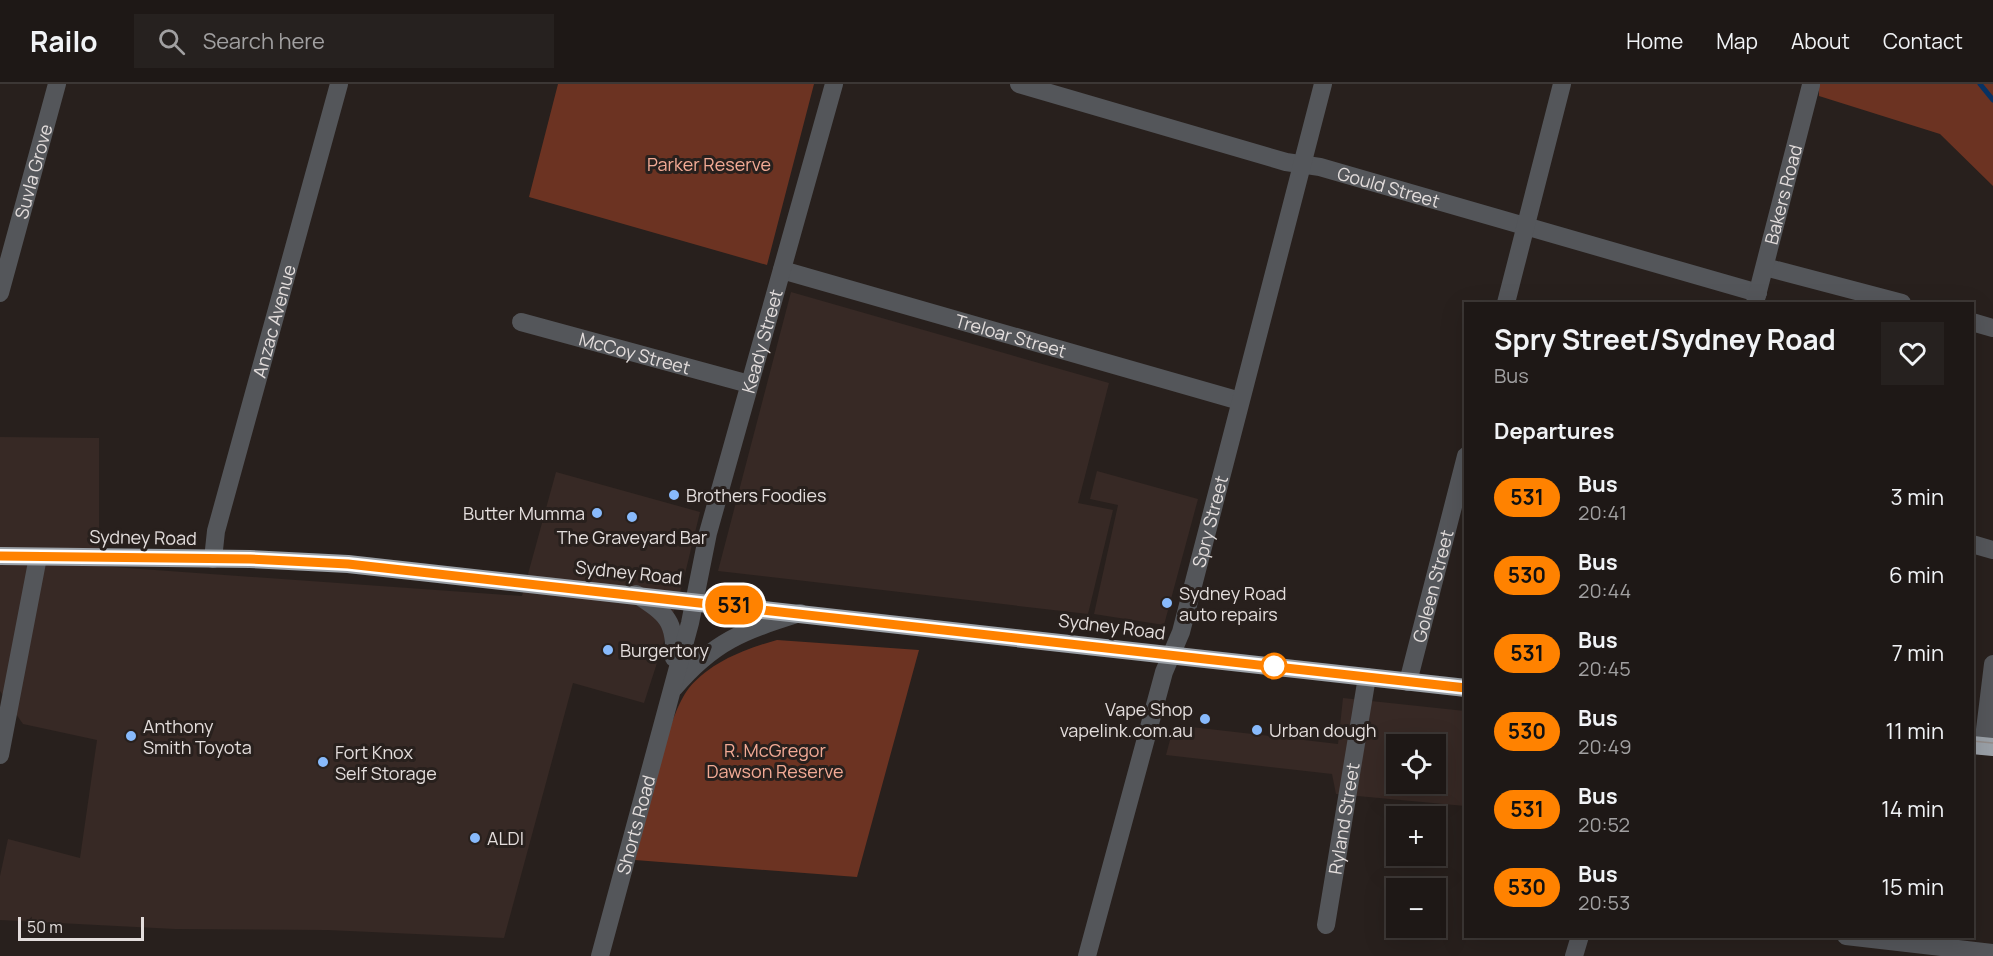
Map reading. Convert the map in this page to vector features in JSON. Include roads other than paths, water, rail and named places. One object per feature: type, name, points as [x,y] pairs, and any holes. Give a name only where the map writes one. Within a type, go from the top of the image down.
[{"type":"highway","name":"Sydney Road","points":[[0,556],[348,564],[694,600],[1464,688]]},
{"type":"street","name":"Suvla Grove","points":[[0,293],[57,84]]},
{"type":"street","name":"Anzac Avenue","points":[[213,560],[215,536],[227,489],[339,84]]},
{"type":"street","name":"Keady Street","points":[[694,600],[708,533],[834,84]]},
{"type":"street","name":"Gould Street","points":[[1019,84],[1051,88],[1286,162],[1304,164],[1526,227],[1756,298]]},
{"type":"street","name":"Spry Street","points":[[1087,956],[1164,672],[1179,638],[1323,84]]},
{"type":"street","points":[[1506,302],[1562,84]]},
{"type":"street","name":"Bakers Road","points":[[1756,298],[1811,86]]},
{"type":"street","points":[[1765,267],[1898,302]]},
{"type":"street","name":"Treloar Street","points":[[782,270],[1240,401]]},
{"type":"street","name":"McCoy Street","points":[[521,322],[749,384]]},
{"type":"street","points":[[1974,323],[1993,328]]},
{"type":"street","name":"Goleen Street","points":[[1408,682],[1464,464]]},
{"type":"street","points":[[1974,545],[1993,550]]},
{"type":"street","points":[[0,755],[38,557]]},
{"type":"street","name":"Shorts Road","points":[[636,594],[664,613],[671,623],[675,643],[672,685]]},
{"type":"street","name":"Shorts Road","points":[[600,956],[694,600]]},
{"type":"street","name":"Shorts Road","points":[[672,685],[692,666],[733,636],[801,612]]},
{"type":"street","points":[[1983,746],[1993,664]]},
{"type":"street","name":"Ryland Street","points":[[1326,925],[1367,677]]},
{"type":"street","points":[[1574,956],[1579,938]]},
{"type":"street","points":[[1864,938],[1993,952]]},
{"type":"waterway","points":[[1980,84],[1993,100]]},
{"type":"tram line","points":[[1974,741],[1993,743]]},
{"type":"place","name":"Brothers Foodies","points":[[674,495]]},
{"type":"place","name":"Butter Mumma","points":[[597,513]]},
{"type":"place","name":"The Graveyard Bar","points":[[632,517]]},
{"type":"place","name":"Sydney Road auto repairs","points":[[1167,603]]},
{"type":"place","name":"Burgertory","points":[[608,650]]},
{"type":"place","name":"Vape Shop vapelink.com.au","points":[[1205,719]]},
{"type":"place","name":"Urban dough","points":[[1257,730]]},
{"type":"place","name":"Anthony Smith Toyota","points":[[131,736]]},
{"type":"place","name":"Fort Knox Self Storage","points":[[323,762]]},
{"type":"place","name":"ALDI","points":[[475,838]]},
{"type":"park label","name":"Parker Reserve","points":[[709,164]]},
{"type":"park label","name":"R. McGregor Dawson Reserve","points":[[775,760]]}]
